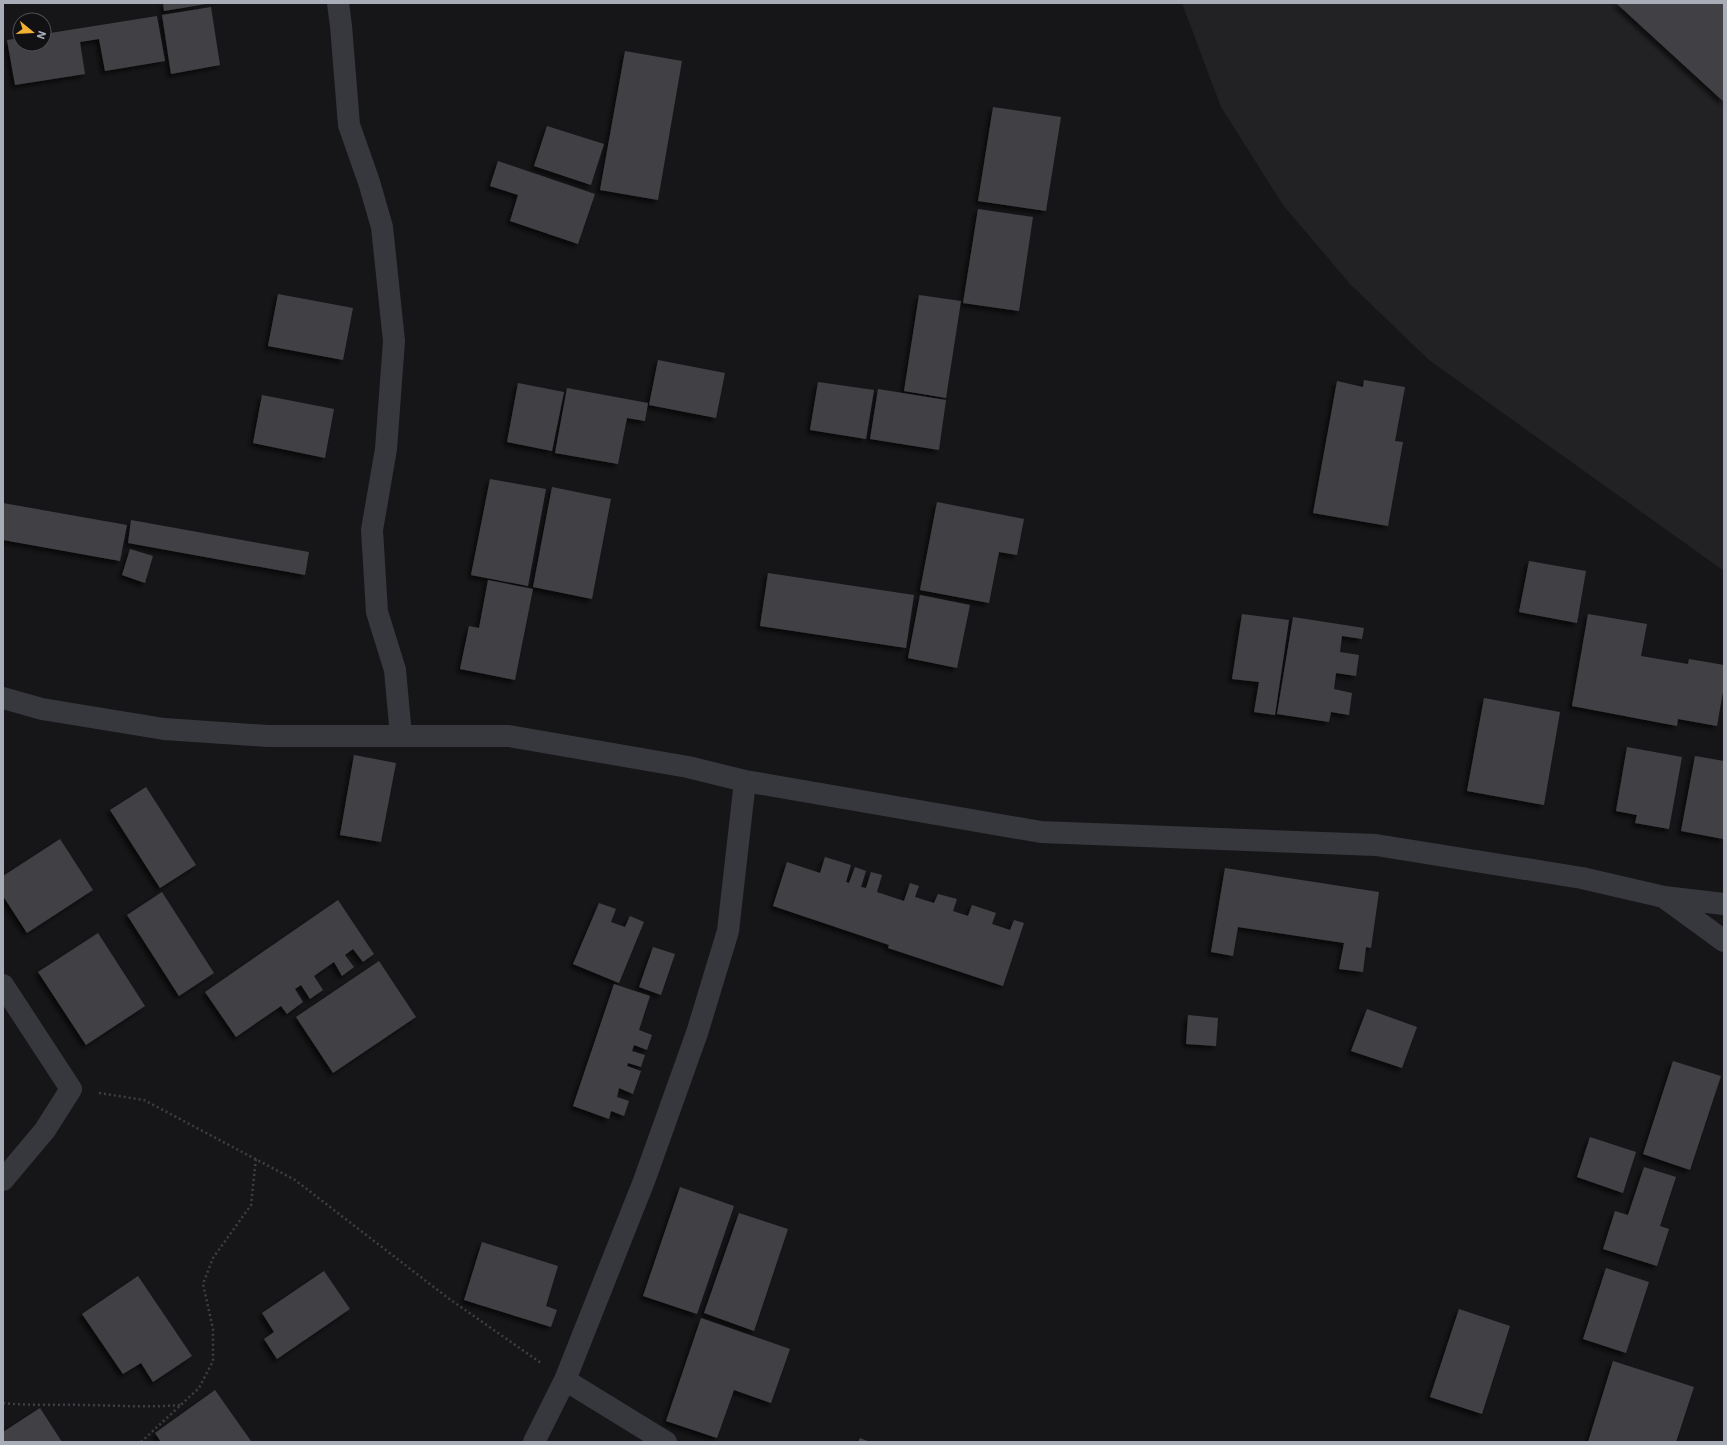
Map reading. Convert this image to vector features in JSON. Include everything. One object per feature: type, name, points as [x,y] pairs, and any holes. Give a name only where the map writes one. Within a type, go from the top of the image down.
[{"type":"street","points":[[338,3],[349,125],[369,182],[382,227],[394,341],[386,448],[372,530],[377,612],[395,670],[401,736]]},
{"type":"street","points":[[3,698],[42,709],[164,729],[268,736],[509,736],[688,766],[745,781],[1041,832],[1376,845],[1582,878],[1664,897],[1724,904]]},
{"type":"street","points":[[534,1442],[565,1380],[647,1174],[697,1033],[728,931],[745,781]]},
{"type":"street","points":[[1664,897],[1724,941]]},
{"type":"street","points":[[3,985],[71,1089],[45,1130],[3,1180]]},
{"type":"street","points":[[565,1380],[666,1442]]},
{"type":"path","points":[[71,1089],[144,1100],[296,1180],[448,1298],[565,1380]]},
{"type":"path","points":[[141,1442],[199,1388],[213,1361],[213,1329],[203,1284],[213,1258],[251,1205],[256,1158]]},
{"type":"path","points":[[3,1403],[27,1406],[66,1404],[162,1407],[181,1405]]},
{"type":"shaded area","points":[[1182,3],[1724,3],[1724,571],[1429,360],[1350,284],[1283,205],[1221,107]]},
{"type":"building","points":[[163,3],[206,3],[206,4],[164,11]]},
{"type":"building","points":[[1616,3],[1724,3],[1724,102]]},
{"type":"building","points":[[211,7],[220,65],[171,74],[162,15]]},
{"type":"building","points":[[157,16],[165,61],[105,71],[99,39],[80,42],[85,74],[15,85],[7,40],[12,39],[12,52],[52,52],[52,33]]},
{"type":"building","points":[[625,51],[682,61],[658,200],[600,190]]},
{"type":"building","points":[[993,107],[1061,117],[1046,211],[978,201]]},
{"type":"building","points":[[547,126],[604,144],[591,185],[534,166]]},
{"type":"building","points":[[498,161],[595,194],[578,244],[510,221],[518,195],[490,186]]},
{"type":"building","points":[[978,209],[1033,217],[1019,311],[963,303]]},
{"type":"building","points":[[278,294],[353,308],[343,360],[268,346]]},
{"type":"building","points":[[919,295],[961,301],[946,398],[904,391]]},
{"type":"building","points":[[658,360],[725,373],[716,418],[649,405]]},
{"type":"building","points":[[1364,380],[1405,387],[1395,441],[1403,442],[1388,526],[1313,513],[1337,381],[1363,387]]},
{"type":"building","points":[[818,382],[874,390],[866,439],[810,430]]},
{"type":"building","points":[[518,383],[564,392],[552,451],[507,442]]},
{"type":"building","points":[[567,388],[648,403],[645,421],[627,418],[618,464],[555,453]]},
{"type":"building","points":[[878,389],[946,400],[939,450],[870,439]]},
{"type":"building","points":[[262,395],[334,409],[325,458],[253,443]]},
{"type":"building","points":[[490,479],[546,489],[528,586],[471,575]]},
{"type":"building","points":[[552,487],[611,499],[592,599],[533,587]]},
{"type":"building","points":[[937,502],[1024,519],[1017,555],[999,552],[989,603],[920,590]]},
{"type":"building","points":[[3,503],[127,525],[120,561],[3,540]]},
{"type":"building","points":[[131,520],[309,552],[305,575],[128,543]]},
{"type":"building","points":[[130,549],[153,556],[145,583],[122,575]]},
{"type":"building","points":[[1529,561],[1586,571],[1577,623],[1519,612]]},
{"type":"building","points":[[768,573],[914,595],[906,648],[760,626]]},
{"type":"building","points":[[488,580],[533,589],[515,680],[460,669],[469,626],[479,628]]},
{"type":"building","points":[[920,595],[970,605],[957,668],[908,658]]},
{"type":"building","points":[[1242,614],[1289,620],[1275,715],[1254,712],[1259,682],[1232,679]]},
{"type":"building","points":[[1588,614],[1647,624],[1641,656],[1688,664],[1689,659],[1724,665],[1724,686],[1717,726],[1678,719],[1677,726],[1572,706]]},
{"type":"building","points":[[1293,617],[1364,628],[1362,639],[1342,636],[1340,652],[1359,655],[1356,676],[1336,673],[1334,689],[1352,693],[1349,715],[1331,712],[1329,722],[1277,714]]},
{"type":"building","points":[[1484,698],[1560,712],[1544,805],[1467,791]]},
{"type":"building","points":[[1627,747],[1682,757],[1669,829],[1635,823],[1637,815],[1616,811]]},
{"type":"building","points":[[354,755],[396,763],[381,842],[340,835]]},
{"type":"building","points":[[1695,756],[1724,761],[1723,839],[1681,831]]},
{"type":"building","points":[[146,787],[196,865],[160,888],[110,810]]},
{"type":"building","points":[[60,839],[93,890],[27,933],[3,896],[3,876]]},
{"type":"building","points":[[825,857],[851,865],[846,882],[849,883],[855,867],[866,871],[861,887],[866,888],[871,872],[882,875],[877,892],[904,901],[910,883],[919,886],[915,897],[934,903],[938,894],[957,899],[953,911],[968,916],[972,905],[996,913],[992,924],[1010,930],[1014,920],[1024,923],[1003,986],[888,948],[889,945],[773,906],[787,862],[820,873]]},
{"type":"building","points":[[1225,868],[1379,892],[1371,948],[1366,947],[1363,972],[1339,969],[1344,943],[1238,927],[1233,956],[1211,952]]},
{"type":"building","points":[[162,892],[214,973],[179,996],[127,915]]},
{"type":"building","points":[[338,900],[374,954],[363,962],[353,949],[345,955],[354,967],[342,976],[334,962],[314,976],[323,990],[310,999],[301,985],[295,989],[303,1002],[287,1014],[281,1006],[236,1037],[205,992]]},
{"type":"building","points":[[599,903],[616,909],[611,922],[625,927],[630,916],[644,922],[619,983],[573,964]]},
{"type":"building","points":[[98,933],[145,1006],[86,1045],[38,972]]},
{"type":"building","points":[[653,947],[675,954],[661,995],[639,987]]},
{"type":"building","points":[[379,961],[416,1017],[333,1073],[296,1017]]},
{"type":"building","points":[[614,984],[650,996],[639,1030],[652,1035],[647,1050],[634,1045],[632,1051],[645,1055],[641,1067],[628,1063],[627,1066],[641,1071],[633,1094],[619,1088],[617,1097],[629,1101],[624,1116],[611,1111],[609,1119],[573,1106]]},
{"type":"building","points":[[1367,1009],[1417,1027],[1402,1068],[1351,1051]]},
{"type":"building","points":[[1188,1015],[1218,1018],[1216,1046],[1186,1044]]},
{"type":"building","points":[[1673,1061],[1721,1076],[1690,1170],[1643,1154]]},
{"type":"building","points":[[1590,1137],[1636,1152],[1623,1193],[1577,1177]]},
{"type":"building","points":[[1644,1167],[1676,1177],[1660,1226],[1669,1229],[1657,1266],[1603,1249],[1615,1211],[1628,1215]]},
{"type":"building","points":[[680,1187],[734,1206],[697,1314],[643,1296]]},
{"type":"building","points":[[739,1213],[788,1229],[754,1331],[704,1313]]},
{"type":"building","points":[[482,1242],[558,1266],[546,1306],[557,1310],[551,1327],[464,1300]]},
{"type":"building","points":[[1606,1268],[1649,1282],[1626,1353],[1583,1339]]},
{"type":"building","points":[[324,1271],[350,1309],[277,1359],[264,1339],[274,1332],[262,1313]]},
{"type":"building","points":[[138,1276],[192,1356],[153,1382],[141,1363],[123,1374],[82,1314]]},
{"type":"building","points":[[1459,1309],[1510,1326],[1482,1414],[1430,1397]]},
{"type":"building","points":[[701,1318],[790,1349],[771,1403],[734,1390],[717,1438],[666,1421]]},
{"type":"building","points":[[1613,1361],[1694,1387],[1676,1442],[1588,1442]]},
{"type":"building","points":[[215,1390],[251,1441],[161,1442],[155,1433]]},
{"type":"building","points":[[40,1408],[62,1442],[3,1442],[3,1432]]},
{"type":"building","points":[[860,1438],[870,1442],[858,1442]]}]
